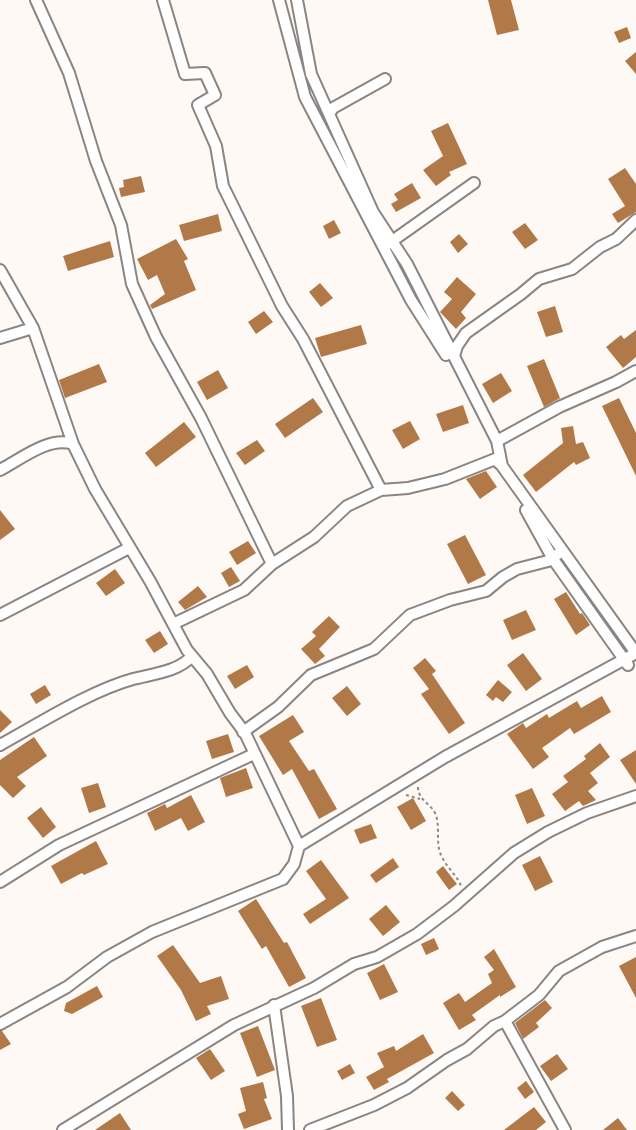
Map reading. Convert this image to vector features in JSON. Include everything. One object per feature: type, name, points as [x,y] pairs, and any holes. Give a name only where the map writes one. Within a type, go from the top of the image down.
[{"type":"street","points":[[36,0],[69,73],[96,161],[121,225],[132,284],[156,337],[201,418],[272,564]]},
{"type":"street","points":[[163,0],[185,74],[205,73],[215,95],[198,105],[216,146],[223,186],[282,306],[303,339],[381,490]]},
{"type":"street","points":[[279,0],[304,97],[383,248],[411,300],[445,352],[500,462],[553,559],[628,665]]},
{"type":"street","points":[[297,0],[311,74],[373,212],[407,264],[497,441],[500,462],[636,652],[427,768],[299,846]]},
{"type":"street","points":[[329,114],[333,108],[385,79]]},
{"type":"street","points":[[383,248],[474,183]]},
{"type":"street","points":[[454,356],[457,346],[466,333],[521,294],[538,279],[572,269],[600,247],[616,239],[636,220]]},
{"type":"street","points":[[0,270],[33,328],[73,444],[94,489],[192,656],[207,674],[243,732],[299,846],[294,864],[283,879],[152,932],[107,957],[67,987],[0,1024]]},
{"type":"street","points":[[0,338],[33,328]]},
{"type":"street","points":[[497,441],[559,407],[636,372]]},
{"type":"street","points":[[0,470],[50,444],[64,441],[73,444]]},
{"type":"street","points":[[174,624],[244,590],[272,564],[314,537],[347,506],[381,490],[408,489],[500,462]]},
{"type":"street","points":[[0,615],[129,548]]},
{"type":"street","points":[[243,732],[278,707],[311,675],[374,649],[410,615],[450,600],[486,591],[502,577],[517,569],[549,561],[563,551]]},
{"type":"street","points":[[0,745],[107,688],[186,663],[192,656]]},
{"type":"street","points":[[0,882],[58,845],[254,754]]},
{"type":"street","points":[[63,1130],[234,1025],[314,988],[354,964],[377,957],[417,934],[454,906],[514,853],[548,832],[587,813],[636,796]]},
{"type":"street","points":[[310,1130],[374,1105],[407,1088],[467,1049],[494,1026],[505,1021],[538,995],[559,970],[602,947],[636,936]]},
{"type":"street","points":[[274,1005],[287,1096],[288,1130]]},
{"type":"street","points":[[505,1021],[565,1130]]},
{"type":"path","points":[[427,768],[417,789],[421,800],[433,810],[437,818],[437,844],[441,856],[462,885],[454,906]]},
{"type":"building","points":[[488,0],[511,0],[519,30],[497,35]]},
{"type":"building","points":[[627,27],[631,38],[619,43],[614,32]]},
{"type":"building","points":[[636,52],[636,74],[625,61]]},
{"type":"building","points":[[448,123],[467,164],[449,172],[451,175],[436,186],[423,170],[443,156],[431,131]]},
{"type":"building","points":[[625,168],[636,184],[636,212],[618,223],[612,214],[625,206],[608,179]]},
{"type":"building","points":[[141,176],[145,192],[121,197],[119,188],[124,187],[123,180]]},
{"type":"building","points":[[412,183],[421,198],[396,212],[391,204],[398,200],[394,194]]},
{"type":"building","points":[[218,214],[222,231],[184,241],[179,225]]},
{"type":"building","points":[[334,220],[341,233],[329,239],[323,226]]},
{"type":"building","points":[[525,223],[538,240],[525,249],[512,232]]},
{"type":"building","points":[[459,234],[468,244],[458,253],[450,242]]},
{"type":"building","points":[[176,239],[188,259],[184,261],[196,290],[152,309],[150,305],[165,294],[157,275],[148,280],[137,259]]},
{"type":"building","points":[[110,241],[114,257],[68,271],[63,256]]},
{"type":"building","points":[[457,277],[476,294],[461,312],[466,318],[456,329],[440,312],[452,299],[444,292]]},
{"type":"building","points":[[320,283],[333,298],[321,307],[309,292]]},
{"type":"building","points":[[555,306],[563,332],[546,337],[537,312]]},
{"type":"building","points":[[264,311],[273,322],[256,334],[248,322]]},
{"type":"building","points":[[361,325],[367,344],[321,357],[315,338]]},
{"type":"building","points":[[636,330],[636,357],[623,368],[606,347],[621,335],[624,339]]},
{"type":"building","points":[[544,359],[560,398],[544,407],[527,366]]},
{"type":"building","points":[[99,364],[107,382],[65,398],[59,380]]},
{"type":"building","points":[[218,370],[228,388],[207,400],[197,382]]},
{"type":"building","points":[[501,373],[512,391],[493,403],[482,384]]},
{"type":"building","points":[[313,398],[323,412],[285,438],[275,424]]},
{"type":"building","points":[[619,398],[636,433],[636,476],[602,406]]},
{"type":"building","points":[[463,405],[469,423],[443,432],[436,414]]},
{"type":"building","points":[[410,421],[420,439],[403,449],[392,430]]},
{"type":"building","points":[[184,422],[196,437],[156,467],[145,453]]},
{"type":"building","points":[[573,426],[576,444],[583,442],[590,458],[576,465],[574,462],[536,492],[523,475],[563,443],[561,428]]},
{"type":"building","points":[[257,440],[265,451],[245,465],[236,453]]},
{"type":"building","points":[[486,471],[497,487],[480,499],[466,479]]},
{"type":"building","points":[[0,510],[15,529],[0,540]]},
{"type":"building","points":[[465,535],[486,575],[468,584],[447,544]]},
{"type":"building","points":[[248,541],[256,553],[237,565],[229,552]]},
{"type":"building","points":[[231,567],[240,581],[229,587],[221,573]]},
{"type":"building","points":[[115,569],[125,583],[106,596],[96,583]]},
{"type":"building","points":[[198,586],[207,597],[185,610],[178,602]]},
{"type":"building","points":[[566,592],[590,625],[576,635],[554,599]]},
{"type":"building","points":[[526,610],[536,630],[512,640],[503,620]]},
{"type":"building","points":[[329,616],[340,627],[319,649],[325,656],[315,664],[301,649],[316,636],[312,632]]},
{"type":"building","points":[[160,631],[168,644],[154,653],[145,640]]},
{"type":"building","points":[[523,653],[542,679],[526,691],[507,665]]},
{"type":"building","points":[[425,658],[436,671],[432,674],[465,723],[449,734],[421,694],[429,689],[413,668]]},
{"type":"building","points":[[247,665],[254,677],[235,689],[227,676]]},
{"type":"building","points":[[498,680],[512,692],[503,702],[496,697],[493,701],[486,695]]},
{"type":"building","points":[[45,685],[51,695],[36,704],[30,694]]},
{"type":"building","points":[[347,686],[361,704],[347,716],[332,698]]},
{"type":"building","points":[[602,696],[611,712],[574,734],[570,728],[542,748],[549,757],[533,769],[507,734],[523,723],[526,728],[547,714],[549,718],[577,701],[581,708]]},
{"type":"building","points":[[0,710],[12,722],[0,733]]},
{"type":"building","points":[[293,715],[304,732],[289,741],[309,771],[314,769],[337,809],[319,819],[292,769],[283,775],[259,736]]},
{"type":"building","points":[[228,734],[234,752],[212,759],[206,741]]},
{"type":"building","points":[[34,737],[47,756],[17,777],[26,786],[13,798],[0,785],[0,760]]},
{"type":"building","points":[[600,743],[610,757],[590,773],[598,783],[588,791],[596,800],[583,806],[579,801],[565,811],[552,794],[568,782],[563,776],[586,759],[584,756]]},
{"type":"building","points":[[636,750],[636,784],[620,760]]},
{"type":"building","points":[[246,768],[253,788],[226,797],[220,778]]},
{"type":"building","points":[[98,783],[106,807],[89,813],[81,788]]},
{"type":"building","points":[[532,788],[545,816],[527,824],[515,795]]},
{"type":"building","points":[[191,795],[205,822],[188,831],[181,818],[155,831],[147,813],[165,804],[167,808]]},
{"type":"building","points":[[413,798],[426,821],[411,830],[397,807]]},
{"type":"building","points":[[41,807],[56,827],[43,838],[27,818]]},
{"type":"building","points":[[371,824],[377,838],[360,844],[354,830]]},
{"type":"building","points":[[96,841],[108,864],[84,875],[82,873],[61,884],[51,866]]},
{"type":"building","points":[[540,856],[553,882],[535,891],[522,865]]},
{"type":"building","points":[[393,858],[399,867],[376,883],[370,875]]},
{"type":"building","points":[[321,860],[349,898],[310,924],[303,914],[326,899],[306,871]]},
{"type":"building","points":[[443,866],[457,884],[449,890],[436,872]]},
{"type":"building","points":[[256,899],[284,943],[287,942],[306,978],[289,987],[266,946],[262,949],[238,911]]},
{"type":"building","points":[[386,905],[400,922],[383,936],[369,919]]},
{"type":"building","points":[[434,938],[439,949],[426,955],[421,944]]},
{"type":"building","points":[[173,945],[200,983],[221,976],[229,999],[207,1006],[211,1014],[196,1021],[181,990],[157,956]]},
{"type":"building","points":[[494,949],[516,987],[500,997],[500,995],[472,1015],[476,1020],[459,1030],[443,1003],[459,993],[465,1002],[492,983],[488,974],[494,970],[484,957]]},
{"type":"building","points":[[636,957],[636,998],[619,966]]},
{"type":"building","points":[[384,964],[398,992],[380,1000],[367,973]]},
{"type":"building","points":[[97,986],[103,997],[72,1014],[64,1011],[66,1003]]},
{"type":"building","points":[[321,998],[337,1040],[317,1047],[301,1006]]},
{"type":"building","points":[[545,1000],[552,1008],[536,1023],[539,1027],[523,1039],[515,1023]]},
{"type":"building","points":[[258,1026],[275,1070],[257,1077],[240,1033]]},
{"type":"building","points":[[0,1031],[11,1044],[0,1050]]},
{"type":"building","points":[[423,1034],[434,1053],[387,1079],[389,1082],[374,1090],[366,1077],[384,1067],[377,1053],[394,1046],[396,1051]]},
{"type":"building","points":[[210,1049],[225,1071],[211,1080],[196,1058]]},
{"type":"building","points":[[557,1054],[568,1069],[551,1081],[540,1066]]},
{"type":"building","points":[[350,1064],[355,1073],[342,1080],[337,1071]]},
{"type":"building","points":[[526,1081],[534,1092],[525,1099],[517,1088]]},
{"type":"building","points":[[263,1082],[267,1098],[264,1099],[272,1119],[244,1129],[238,1114],[246,1111],[240,1088]]},
{"type":"building","points":[[452,1091],[465,1105],[458,1111],[445,1098]]},
{"type":"building","points":[[534,1107],[546,1122],[536,1130],[504,1130]]},
{"type":"building","points":[[120,1113],[131,1130],[95,1130]]},
{"type":"building","points":[[618,1118],[627,1130],[603,1130]]}]
